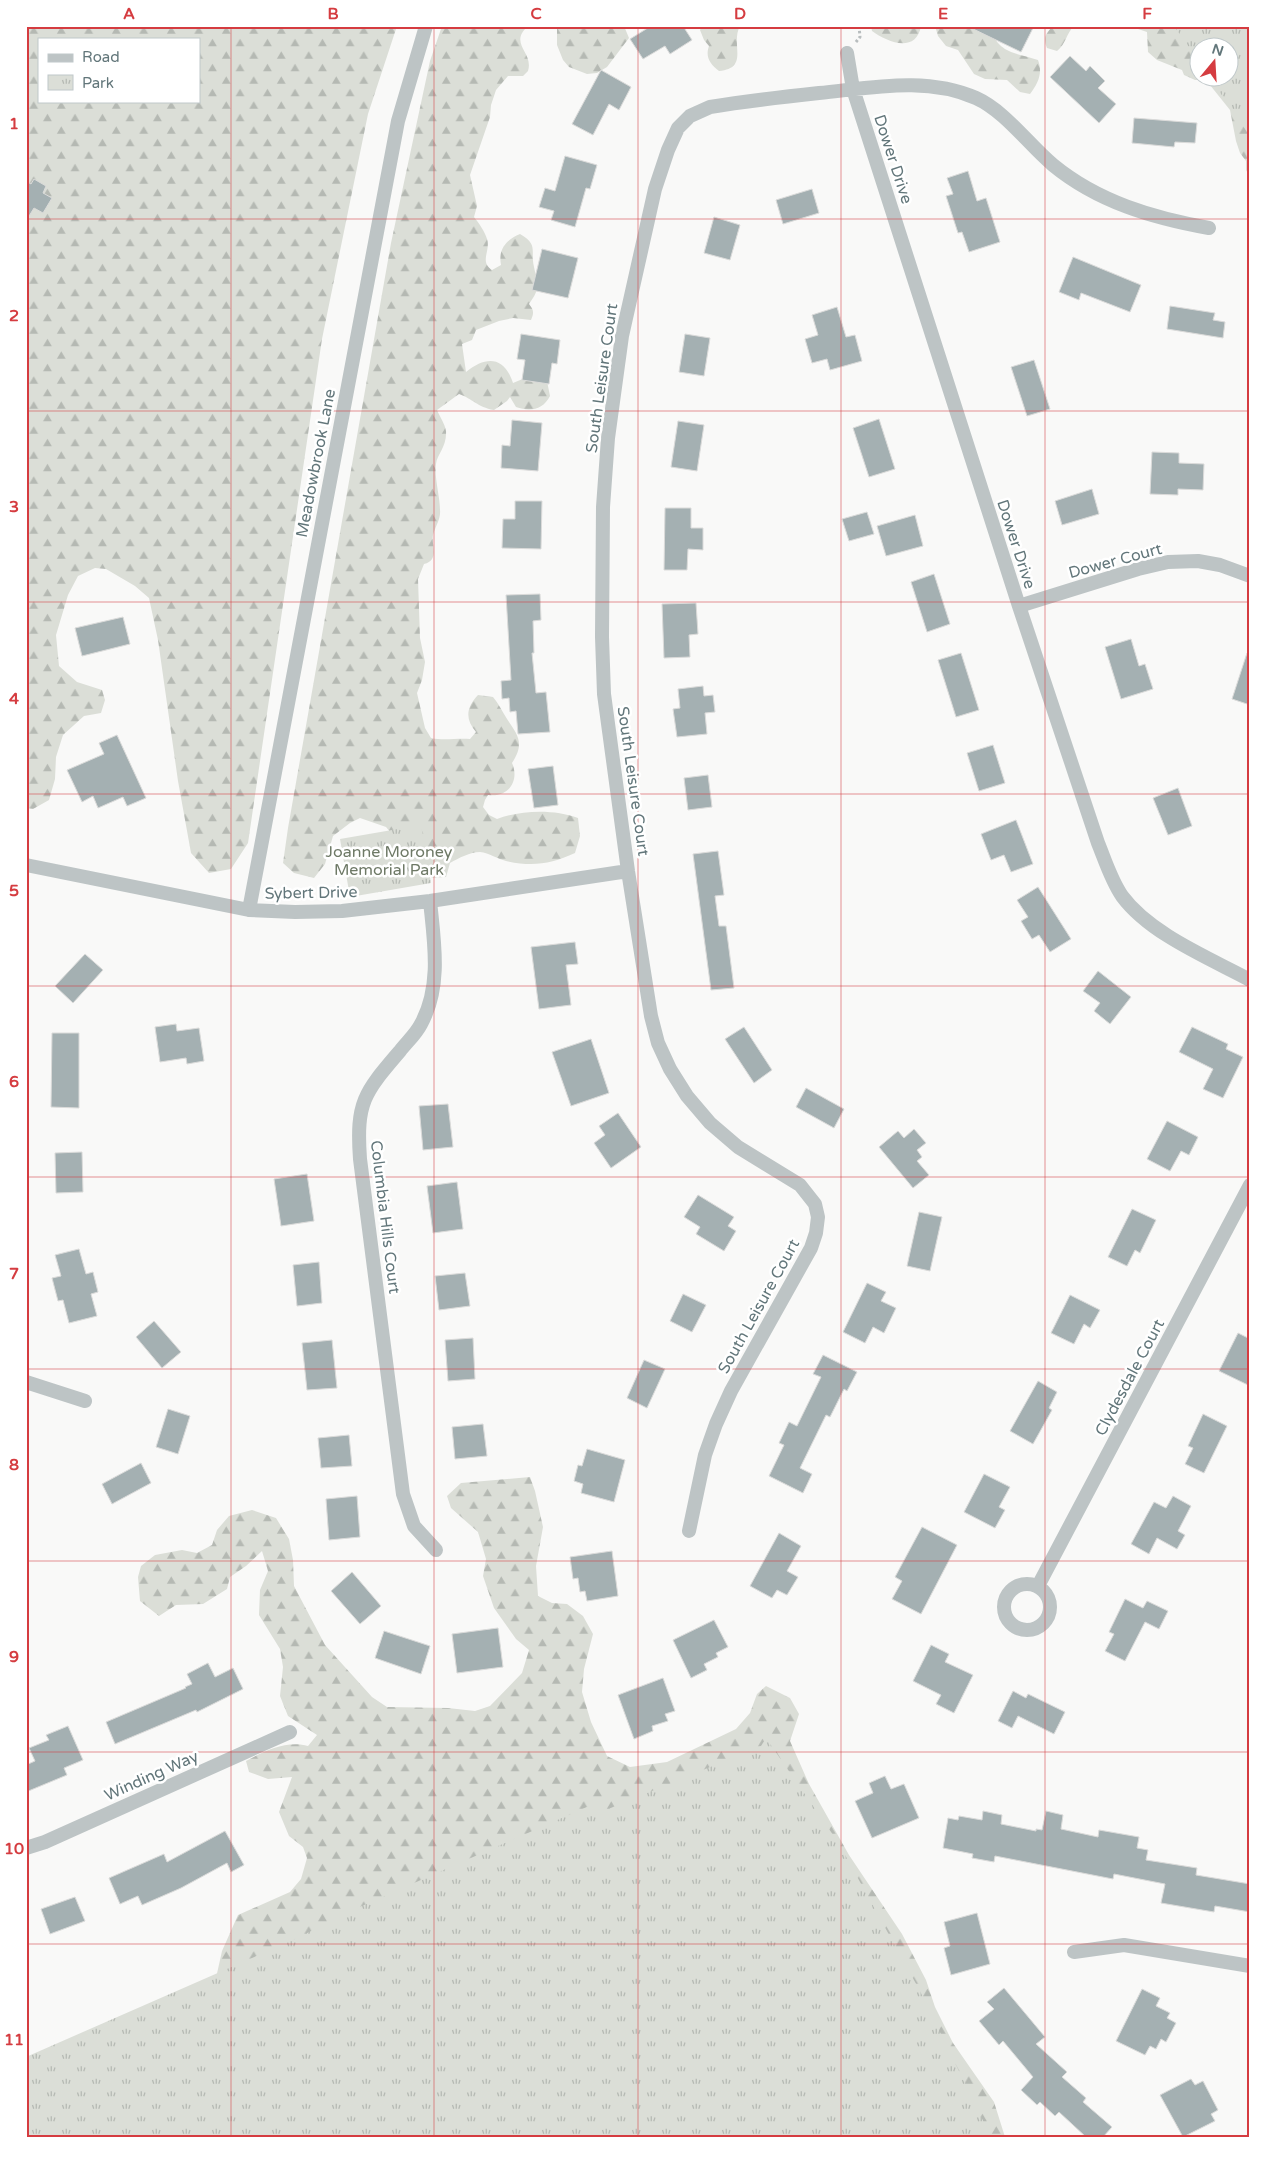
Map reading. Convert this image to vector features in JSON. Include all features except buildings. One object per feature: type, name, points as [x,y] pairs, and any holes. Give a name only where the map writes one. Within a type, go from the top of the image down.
[{"type":"street","name":"Meadowbrook Lane","points":[[249,910],[398,121],[426,26]]},
{"type":"street","name":"Dower Drive","points":[[847,53],[853,90],[1019,606],[1098,843],[1122,896],[1155,927],[1250,980]]},
{"type":"street","name":"South Leisure Court","points":[[689,1531],[705,1455],[716,1424],[731,1391],[811,1248],[816,1233],[818,1217],[815,1204],[800,1185],[738,1147],[710,1123],[687,1096],[670,1069],[658,1043],[651,1016],[628,871],[604,694],[602,637],[603,507],[608,438],[622,336],[655,189],[668,150],[678,128],[690,116],[710,107],[737,102],[853,90],[907,85],[936,86],[978,99],[995,111],[1052,165],[1101,196],[1169,221],[1209,228]]},
{"type":"street","name":"Dower Court","points":[[1019,606],[1138,568],[1168,562],[1198,561],[1220,565],[1250,576]]},
{"type":"street","name":"Sybert Drive","points":[[26,865],[249,910],[295,912],[342,911],[430,901],[628,871]]},
{"type":"street","name":"Columbia Hills Court","points":[[430,901],[436,962],[432,997],[421,1025],[379,1074],[364,1098],[357,1127],[403,1494],[414,1526],[436,1550]]},
{"type":"street","name":"Clydesdale Court","points":[[1038,1586],[1250,1185]]},
{"type":"street","points":[[26,1382],[85,1401]]},
{"type":"street","name":"Winding Way","points":[[26,1848],[45,1842],[290,1732]]},
{"type":"street","points":[[1074,1952],[1124,1945],[1250,1966]]},
{"type":"green space","points":[[26,26],[397,26],[368,114],[322,339],[248,843],[231,869],[209,873],[191,853],[178,781],[158,640],[149,598],[135,586],[106,569],[95,568],[78,576],[68,595],[56,635],[59,666],[77,682],[102,690],[105,700],[101,713],[84,716],[63,735],[56,757],[55,779],[49,800],[33,809],[26,808]]},
{"type":"green space","points":[[442,26],[528,26],[520,38],[528,58],[528,71],[523,76],[508,76],[496,90],[491,105],[490,117],[470,175],[477,206],[474,217],[485,233],[488,243],[486,263],[488,267],[492,270],[501,265],[502,250],[507,242],[515,236],[520,234],[530,241],[532,245],[538,286],[529,304],[533,310],[533,315],[531,320],[513,318],[476,330],[472,340],[462,344],[466,372],[481,363],[494,361],[505,368],[513,383],[525,378],[547,381],[550,396],[544,404],[536,409],[516,407],[510,397],[494,410],[483,407],[459,394],[437,410],[445,426],[446,437],[436,464],[440,513],[433,535],[434,552],[432,559],[424,564],[418,579],[420,638],[425,662],[422,680],[417,693],[425,728],[431,738],[441,739],[470,739],[476,732],[470,723],[468,714],[471,704],[478,695],[493,697],[518,737],[519,748],[512,763],[514,776],[510,787],[501,794],[488,795],[483,807],[489,815],[497,819],[527,812],[569,815],[578,818],[580,836],[575,853],[558,860],[525,864],[506,861],[476,852],[450,863],[446,877],[432,878],[419,867],[386,827],[360,818],[333,836],[325,864],[314,878],[294,873],[283,863],[288,828],[391,243],[430,61]]},
{"type":"green space","points":[[557,26],[624,26],[629,38],[607,67],[597,73],[587,74],[569,67],[563,60],[557,45]]},
{"type":"green space","points":[[702,26],[740,26],[737,33],[737,60],[734,65],[719,71],[713,66],[708,57],[709,46],[700,30]]},
{"type":"green space","points":[[871,26],[921,26],[918,35],[913,40],[907,43],[900,43],[878,35],[872,31]]},
{"type":"green space","points":[[935,26],[989,26],[993,35],[1003,47],[1009,51],[1038,60],[1040,74],[1030,94],[1020,92],[1007,80],[985,79],[974,74],[958,50],[946,46],[938,36]]},
{"type":"green space","points":[[1053,26],[1074,26],[1057,51],[1047,48],[1045,41],[1047,34]]},
{"type":"green space","points":[[1136,26],[1250,26],[1250,177],[1246,170],[1246,161],[1240,153],[1236,141],[1230,110],[1212,88],[1238,88],[1238,38],[1188,38],[1188,77],[1184,75],[1182,70],[1157,60],[1148,52],[1147,32],[1138,29]]},
{"type":"green space","points":[[1174,26],[1250,26],[1250,136],[1217,88],[1238,88],[1238,38],[1188,38],[1188,46]]},
{"type":"green space","name":"Joanne Moroney Memorial Park","points":[[421,825],[431,883],[350,897],[340,839]]},
{"type":"green space","points":[[530,1477],[543,1527],[536,1566],[538,1596],[552,1603],[567,1604],[583,1616],[593,1634],[584,1669],[582,1692],[591,1722],[607,1756],[630,1767],[667,1762],[736,1729],[750,1713],[757,1694],[766,1686],[790,1698],[799,1714],[790,1741],[809,1784],[849,1855],[902,1934],[926,1980],[935,2007],[953,2043],[994,2102],[1005,2137],[26,2137],[26,2073],[216,1978],[222,1951],[238,1915],[290,1892],[301,1879],[307,1858],[303,1847],[289,1836],[279,1812],[292,1777],[268,1779],[249,1772],[246,1761],[268,1750],[284,1745],[308,1746],[317,1735],[288,1716],[280,1696],[283,1667],[280,1649],[259,1615],[260,1590],[268,1571],[262,1551],[246,1566],[230,1577],[227,1589],[203,1604],[176,1605],[159,1616],[140,1601],[138,1577],[141,1566],[155,1555],[182,1550],[197,1553],[212,1545],[217,1530],[229,1516],[252,1510],[276,1518],[289,1539],[293,1560],[294,1586],[325,1645],[372,1697],[387,1707],[448,1708],[475,1711],[490,1706],[522,1673],[529,1650],[516,1639],[494,1608],[483,1576],[486,1559],[478,1532],[451,1508],[447,1496],[461,1483]]},
{"type":"green space","points":[[766,1738],[838,1842],[920,1991],[991,2137],[26,2137],[26,2057],[302,1936],[330,1920],[598,1802],[601,1812],[761,1746]]}]
